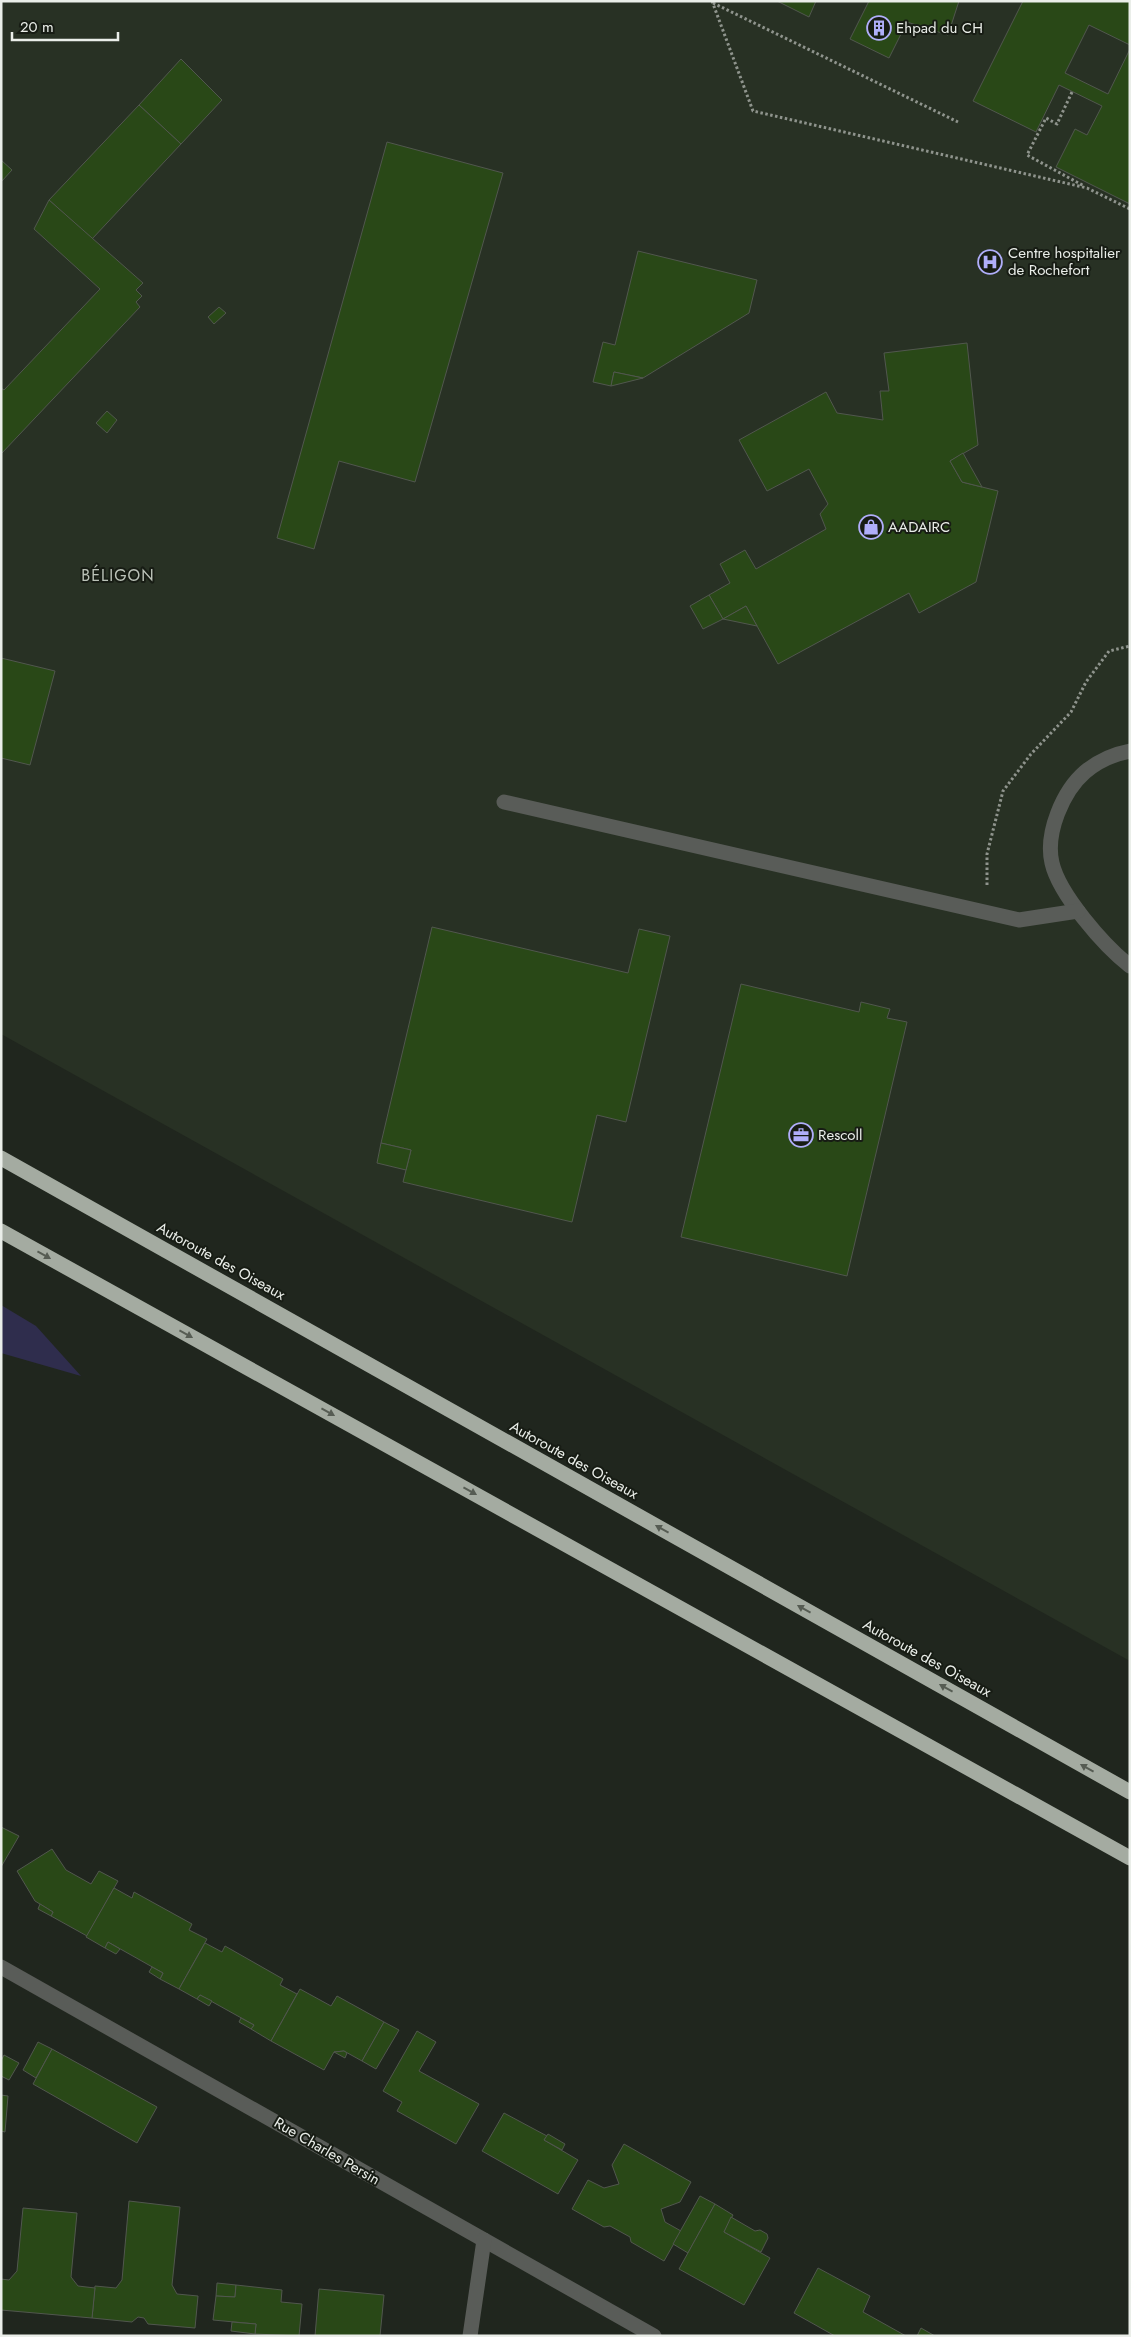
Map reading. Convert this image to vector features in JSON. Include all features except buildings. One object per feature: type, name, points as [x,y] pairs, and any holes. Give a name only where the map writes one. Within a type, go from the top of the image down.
[{"type":"highway","name":"Autoroute des Oiseaux","points":[[1,1158],[1130,1792]]},
{"type":"highway","points":[[1,1231],[1130,1858]]},
{"type":"street","points":[[1130,751],[1106,758],[1085,772],[1070,789],[1059,810],[1051,841],[1052,862],[1060,884],[1078,911],[1130,966]]},
{"type":"street","points":[[504,802],[1019,920],[1078,911]]},
{"type":"street","name":"Rue Charles Persin","points":[[1,1966],[654,2336]]},
{"type":"street","points":[[470,2336],[484,2240]]},
{"type":"path","points":[[712,2],[958,122]]},
{"type":"path","points":[[712,2],[753,111],[1087,188]]},
{"type":"path","points":[[1072,92],[1057,124],[1046,118],[1027,155],[1130,209]]},
{"type":"path","points":[[1006,917],[987,889],[987,854],[1003,791],[1031,754],[1071,712],[1086,682],[1108,651],[1130,646]]},
{"type":"shaded area","points":[[1,1],[1130,1],[1130,1661],[1,1034]]},
{"type":"shaded area","points":[[1,1305],[36,1326],[81,1376],[1,1353]]},
{"type":"place","name":"Ehpad du CH","points":[[879,28]]},
{"type":"place","name":"Centre hospitalier de Rochefort","points":[[990,262]]},
{"type":"place","name":"AADAIRC","points":[[871,527]]},
{"type":"place","name":"Rescoll","points":[[801,1135]]},
{"type":"district","name":"BÉLIGON","points":[[118,575]]}]
